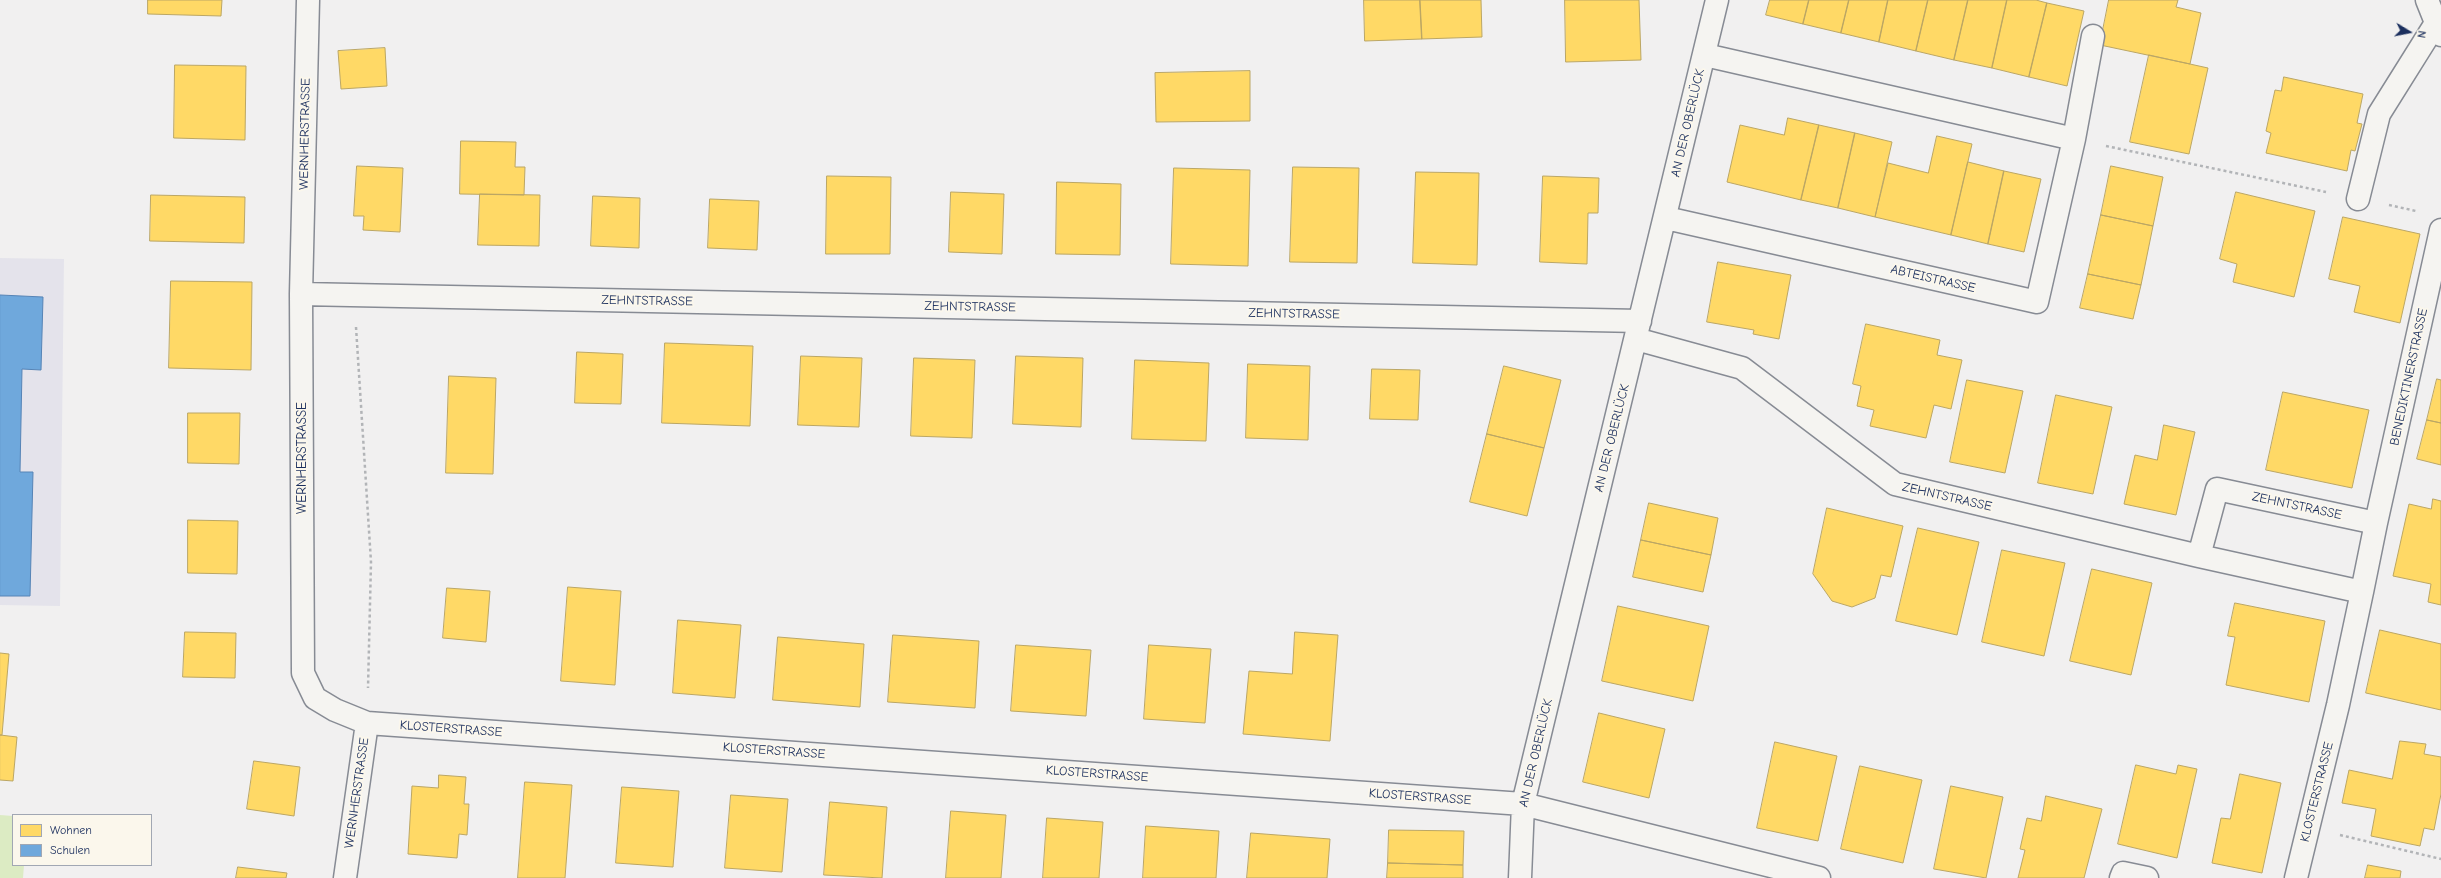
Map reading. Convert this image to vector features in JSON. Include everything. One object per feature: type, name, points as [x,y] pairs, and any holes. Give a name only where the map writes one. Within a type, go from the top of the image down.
[{"type":"street","name":"WERNHERSTRASSE","points":[[308,0],[301,294],[303,674],[315,698],[335,710],[367,723],[345,878]]},
{"type":"street","name":"AN DER OBERLÜCK","points":[[1520,878],[1523,804],[1666,218],[1717,0]]},
{"type":"street","points":[[2358,199],[2379,114],[2439,27],[2427,0]]},
{"type":"street","name":"ABTEISTRASSE","points":[[1666,218],[2037,302],[2074,139],[2092,36]]},
{"type":"street","points":[[1705,55],[2074,139]]},
{"type":"street","name":"BENEDIKTINERSTRASSE","points":[[2376,523],[2441,230]]},
{"type":"street","name":"ZEHNTSTRASSE","points":[[301,294],[1638,330],[1742,368],[1895,484],[2199,556],[2362,592]]},
{"type":"street","name":"ZEHNTSTRASSE","points":[[2199,556],[2217,489],[2376,523]]},
{"type":"street","points":[[2362,592],[2376,523]]},
{"type":"street","name":"KLOSTERSTRASSE","points":[[2296,878],[2338,705],[2362,592]]},
{"type":"street","name":"KLOSTERSTRASSE","points":[[367,723],[1523,804],[1819,878]]},
{"type":"street","points":[[2121,878],[2123,873],[2147,878]]},
{"type":"path","points":[[2074,139],[2418,212]]},
{"type":"path","points":[[353,295],[371,562],[367,723]]},
{"type":"path","points":[[2308,827],[2441,859]]},
{"type":"shaded area","points":[[0,258],[64,259],[60,606],[0,605]]},
{"type":"green space","points":[[0,815],[12,816],[12,866],[24,866],[23,878],[0,878]]},
{"type":"building: Wohnen","points":[[148,0],[222,0],[221,16],[148,14]]},
{"type":"building: Wohnen","points":[[1364,0],[1420,0],[1422,39],[1365,41]]},
{"type":"building: Wohnen","points":[[1420,0],[1481,0],[1482,37],[1422,39]]},
{"type":"building: Wohnen","points":[[1565,0],[1639,0],[1641,60],[1566,62]]},
{"type":"building: Wohnen","points":[[1770,0],[1809,0],[1803,24],[1766,15]]},
{"type":"building: Wohnen","points":[[1809,0],[1849,0],[1841,33],[1803,24]]},
{"type":"building: Wohnen","points":[[1849,0],[1888,0],[1879,42],[1841,33]]},
{"type":"building: Wohnen","points":[[1888,0],[1928,0],[1916,51],[1879,42]]},
{"type":"building: Wohnen","points":[[1928,0],[1968,0],[1954,60],[1916,51]]},
{"type":"building: Wohnen","points":[[1968,0],[2007,0],[1992,68],[1954,60]]},
{"type":"building: Wohnen","points":[[2007,0],[2036,0],[2047,3],[2029,77],[1992,68]]},
{"type":"building: Wohnen","points":[[2109,0],[2178,0],[2176,7],[2201,13],[2190,64],[2100,45]]},
{"type":"building: Wohnen","points":[[2047,3],[2084,11],[2067,86],[2029,77]]},
{"type":"building: Wohnen","points":[[385,48],[387,86],[341,89],[338,51]]},
{"type":"building: Wohnen","points":[[2149,55],[2208,68],[2189,154],[2130,142]]},
{"type":"building: Wohnen","points":[[175,65],[246,66],[245,140],[174,138]]},
{"type":"building: Wohnen","points":[[1250,71],[1250,121],[1156,122],[1155,73]]},
{"type":"building: Wohnen","points":[[2284,77],[2363,94],[2357,123],[2362,124],[2355,151],[2351,150],[2347,171],[2266,153],[2271,133],[2266,131],[2275,90],[2281,91]]},
{"type":"building: Wohnen","points":[[1788,118],[1819,125],[1801,200],[1727,182],[1740,125],[1784,135]]},
{"type":"building: Wohnen","points":[[1819,125],[1855,133],[1838,208],[1801,200]]},
{"type":"building: Wohnen","points":[[1855,133],[1892,142],[1875,217],[1838,208]]},
{"type":"building: Wohnen","points":[[1937,136],[1972,144],[1951,235],[1875,217],[1888,163],[1928,173]]},
{"type":"building: Wohnen","points":[[461,141],[516,142],[515,167],[525,167],[524,195],[460,194]]},
{"type":"building: Wohnen","points":[[1968,162],[2004,171],[1988,244],[1951,235]]},
{"type":"building: Wohnen","points":[[357,166],[403,168],[400,232],[363,230],[364,216],[354,216]]},
{"type":"building: Wohnen","points":[[2111,166],[2163,177],[2153,226],[2101,215]]},
{"type":"building: Wohnen","points":[[1293,167],[1359,168],[1357,263],[1290,262]]},
{"type":"building: Wohnen","points":[[1174,168],[1250,170],[1248,266],[1171,264]]},
{"type":"building: Wohnen","points":[[2004,171],[2041,179],[2024,252],[1988,244]]},
{"type":"building: Wohnen","points":[[1416,172],[1479,173],[1477,265],[1413,263]]},
{"type":"building: Wohnen","points":[[827,176],[891,177],[890,254],[826,254]]},
{"type":"building: Wohnen","points":[[1543,176],[1599,178],[1598,213],[1588,213],[1587,264],[1540,262]]},
{"type":"building: Wohnen","points":[[1057,182],[1121,184],[1120,255],[1056,254]]},
{"type":"building: Wohnen","points":[[951,192],[1004,194],[1002,254],[949,252]]},
{"type":"building: Wohnen","points":[[2236,192],[2315,211],[2294,297],[2233,282],[2237,264],[2220,259]]},
{"type":"building: Wohnen","points":[[480,194],[540,195],[539,246],[478,245]]},
{"type":"building: Wohnen","points":[[151,195],[245,197],[244,243],[150,241]]},
{"type":"building: Wohnen","points":[[593,196],[640,198],[639,248],[591,246]]},
{"type":"building: Wohnen","points":[[710,199],[759,201],[757,250],[708,248]]},
{"type":"building: Wohnen","points":[[2101,215],[2153,226],[2141,285],[2088,274]]},
{"type":"building: Wohnen","points":[[2343,217],[2420,234],[2400,323],[2354,312],[2360,286],[2329,279]]},
{"type":"building: Wohnen","points":[[1718,262],[1791,275],[1779,339],[1753,334],[1754,330],[1707,322]]},
{"type":"building: Wohnen","points":[[2088,274],[2141,285],[2133,319],[2080,308]]},
{"type":"building: Wohnen","points":[[171,281],[252,282],[251,370],[169,368]]},
{"type":"building: Wohnen","points":[[1866,324],[1940,340],[1937,355],[1962,360],[1951,409],[1934,405],[1926,438],[1870,426],[1874,410],[1857,406],[1861,386],[1853,384]]},
{"type":"building: Wohnen","points":[[665,343],[753,346],[750,426],[662,423]]},
{"type":"building: Wohnen","points":[[577,352],[623,354],[621,404],[575,403]]},
{"type":"building: Wohnen","points":[[801,356],[862,358],[859,427],[798,425]]},
{"type":"building: Wohnen","points":[[1016,356],[1083,358],[1081,427],[1013,424]]},
{"type":"building: Wohnen","points":[[914,358],[975,360],[972,438],[911,436]]},
{"type":"building: Wohnen","points":[[1135,360],[1209,363],[1206,441],[1132,439]]},
{"type":"building: Wohnen","points":[[1248,364],[1310,366],[1308,440],[1246,438]]},
{"type":"building: Wohnen","points":[[1504,366],[1561,380],[1544,448],[1487,434]]},
{"type":"building: Wohnen","points":[[1372,369],[1420,370],[1418,420],[1370,419]]},
{"type":"building: Wohnen","points":[[449,376],[496,378],[493,474],[446,473]]},
{"type":"building: Wohnen","points":[[2437,379],[2441,380],[2441,423],[2427,420]]},
{"type":"building: Wohnen","points":[[1967,380],[2023,391],[2005,473],[1950,462]]},
{"type":"building: Wohnen","points":[[2283,392],[2369,410],[2352,488],[2266,470]]},
{"type":"building: Wohnen","points":[[2056,395],[2112,407],[2093,494],[2038,483]]},
{"type":"building: Wohnen","points":[[188,413],[240,413],[239,464],[188,463]]},
{"type":"building: Wohnen","points":[[2427,420],[2441,423],[2441,465],[2417,459]]},
{"type":"building: Wohnen","points":[[2164,425],[2195,432],[2176,515],[2124,504],[2135,455],[2157,460]]},
{"type":"building: Wohnen","points":[[1487,434],[1544,448],[1527,516],[1470,502]]},
{"type":"building: Wohnen","points":[[2433,499],[2441,501],[2441,605],[2428,602],[2431,584],[2393,576],[2409,504],[2431,509]]},
{"type":"building: Wohnen","points":[[1649,503],[1718,518],[1711,555],[1641,540]]},
{"type":"building: Wohnen","points":[[1827,508],[1903,526],[1891,577],[1881,575],[1875,598],[1852,607],[1832,601],[1813,574]]},
{"type":"building: Wohnen","points":[[188,520],[238,521],[237,574],[188,573]]},
{"type":"building: Wohnen","points":[[1918,528],[1979,542],[1957,635],[1896,621]]},
{"type":"building: Wohnen","points":[[1641,540],[1711,555],[1703,592],[1633,577]]},
{"type":"building: Wohnen","points":[[2002,550],[2065,563],[2044,656],[1982,642]]},
{"type":"building: Wohnen","points":[[2092,569],[2152,583],[2131,675],[2070,661]]},
{"type":"building: Wohnen","points":[[568,587],[621,591],[615,685],[561,681]]},
{"type":"building: Wohnen","points":[[447,588],[490,591],[486,642],[443,638]]},
{"type":"building: Wohnen","points":[[2235,603],[2325,621],[2309,702],[2226,685],[2235,637],[2228,636]]},
{"type":"building: Wohnen","points":[[1618,606],[1709,626],[1693,701],[1602,681]]},
{"type":"building: Wohnen","points":[[678,620],[741,625],[735,698],[673,693]]},
{"type":"building: Wohnen","points":[[2380,630],[2441,644],[2441,710],[2366,693]]},
{"type":"building: Wohnen","points":[[185,632],[236,633],[235,678],[183,677]]},
{"type":"building: Wohnen","points":[[1295,632],[1338,635],[1330,741],[1243,734],[1249,671],[1292,674]]},
{"type":"building: Wohnen","points":[[893,635],[979,641],[975,708],[888,702]]},
{"type":"building: Wohnen","points":[[778,637],[864,644],[860,707],[773,700]]},
{"type":"building: Wohnen","points":[[1016,645],[1091,650],[1086,716],[1011,711]]},
{"type":"building: Wohnen","points":[[1149,645],[1211,649],[1205,723],[1144,719]]},
{"type":"building: Wohnen","points":[[0,653],[9,654],[2,735],[0,735]]},
{"type":"building: Wohnen","points":[[1599,713],[1665,729],[1649,798],[1583,782]]},
{"type":"building: Wohnen","points":[[0,735],[17,737],[13,781],[0,780]]},
{"type":"building: Wohnen","points":[[2400,741],[2426,744],[2424,754],[2441,757],[2441,794],[2434,830],[2424,828],[2420,846],[2371,836],[2376,809],[2342,803],[2349,770],[2392,779]]},
{"type":"building: Wohnen","points":[[1775,742],[1837,756],[1818,841],[1757,828]]},
{"type":"building: Wohnen","points":[[254,761],[300,767],[294,816],[247,809]]},
{"type":"building: Wohnen","points":[[2136,765],[2176,774],[2178,765],[2197,769],[2177,858],[2118,844]]},
{"type":"building: Wohnen","points":[[1860,766],[1922,780],[1903,863],[1841,849]]},
{"type":"building: Wohnen","points":[[2240,774],[2281,783],[2262,873],[2212,863],[2221,818],[2230,819]]},
{"type":"building: Wohnen","points":[[439,775],[466,777],[464,804],[469,804],[467,835],[459,834],[457,858],[408,854],[412,786],[438,788]]},
{"type":"building: Wohnen","points":[[525,782],[572,785],[565,878],[518,878]]},
{"type":"building: Wohnen","points":[[1951,786],[2003,797],[1986,878],[1934,869]]},
{"type":"building: Wohnen","points":[[622,787],[679,791],[673,867],[616,863]]},
{"type":"building: Wohnen","points":[[731,795],[788,799],[782,872],[725,868]]},
{"type":"building: Wohnen","points":[[2046,796],[2102,809],[2084,878],[2018,878],[2025,850],[2020,849],[2027,818],[2041,821]]},
{"type":"building: Wohnen","points":[[830,802],[887,807],[882,878],[824,875]]},
{"type":"building: Wohnen","points":[[951,811],[1006,815],[1001,878],[946,878]]},
{"type":"building: Wohnen","points":[[1047,818],[1103,822],[1099,878],[1043,878]]},
{"type":"building: Wohnen","points":[[1146,826],[1219,831],[1216,878],[1143,878]]},
{"type":"building: Wohnen","points":[[1389,830],[1464,831],[1463,865],[1388,863]]},
{"type":"building: Wohnen","points":[[1251,833],[1330,839],[1327,878],[1247,878]]},
{"type":"building: Wohnen","points":[[1388,863],[1463,865],[1463,878],[1387,878]]},
{"type":"building: Wohnen","points":[[2368,865],[2401,871],[2400,878],[2365,878]]},
{"type":"building: Wohnen","points":[[238,867],[287,873],[286,878],[236,878]]},
{"type":"building: Schulen","points":[[0,295],[43,297],[41,370],[22,369],[20,472],[33,472],[30,596],[0,596]]}]
